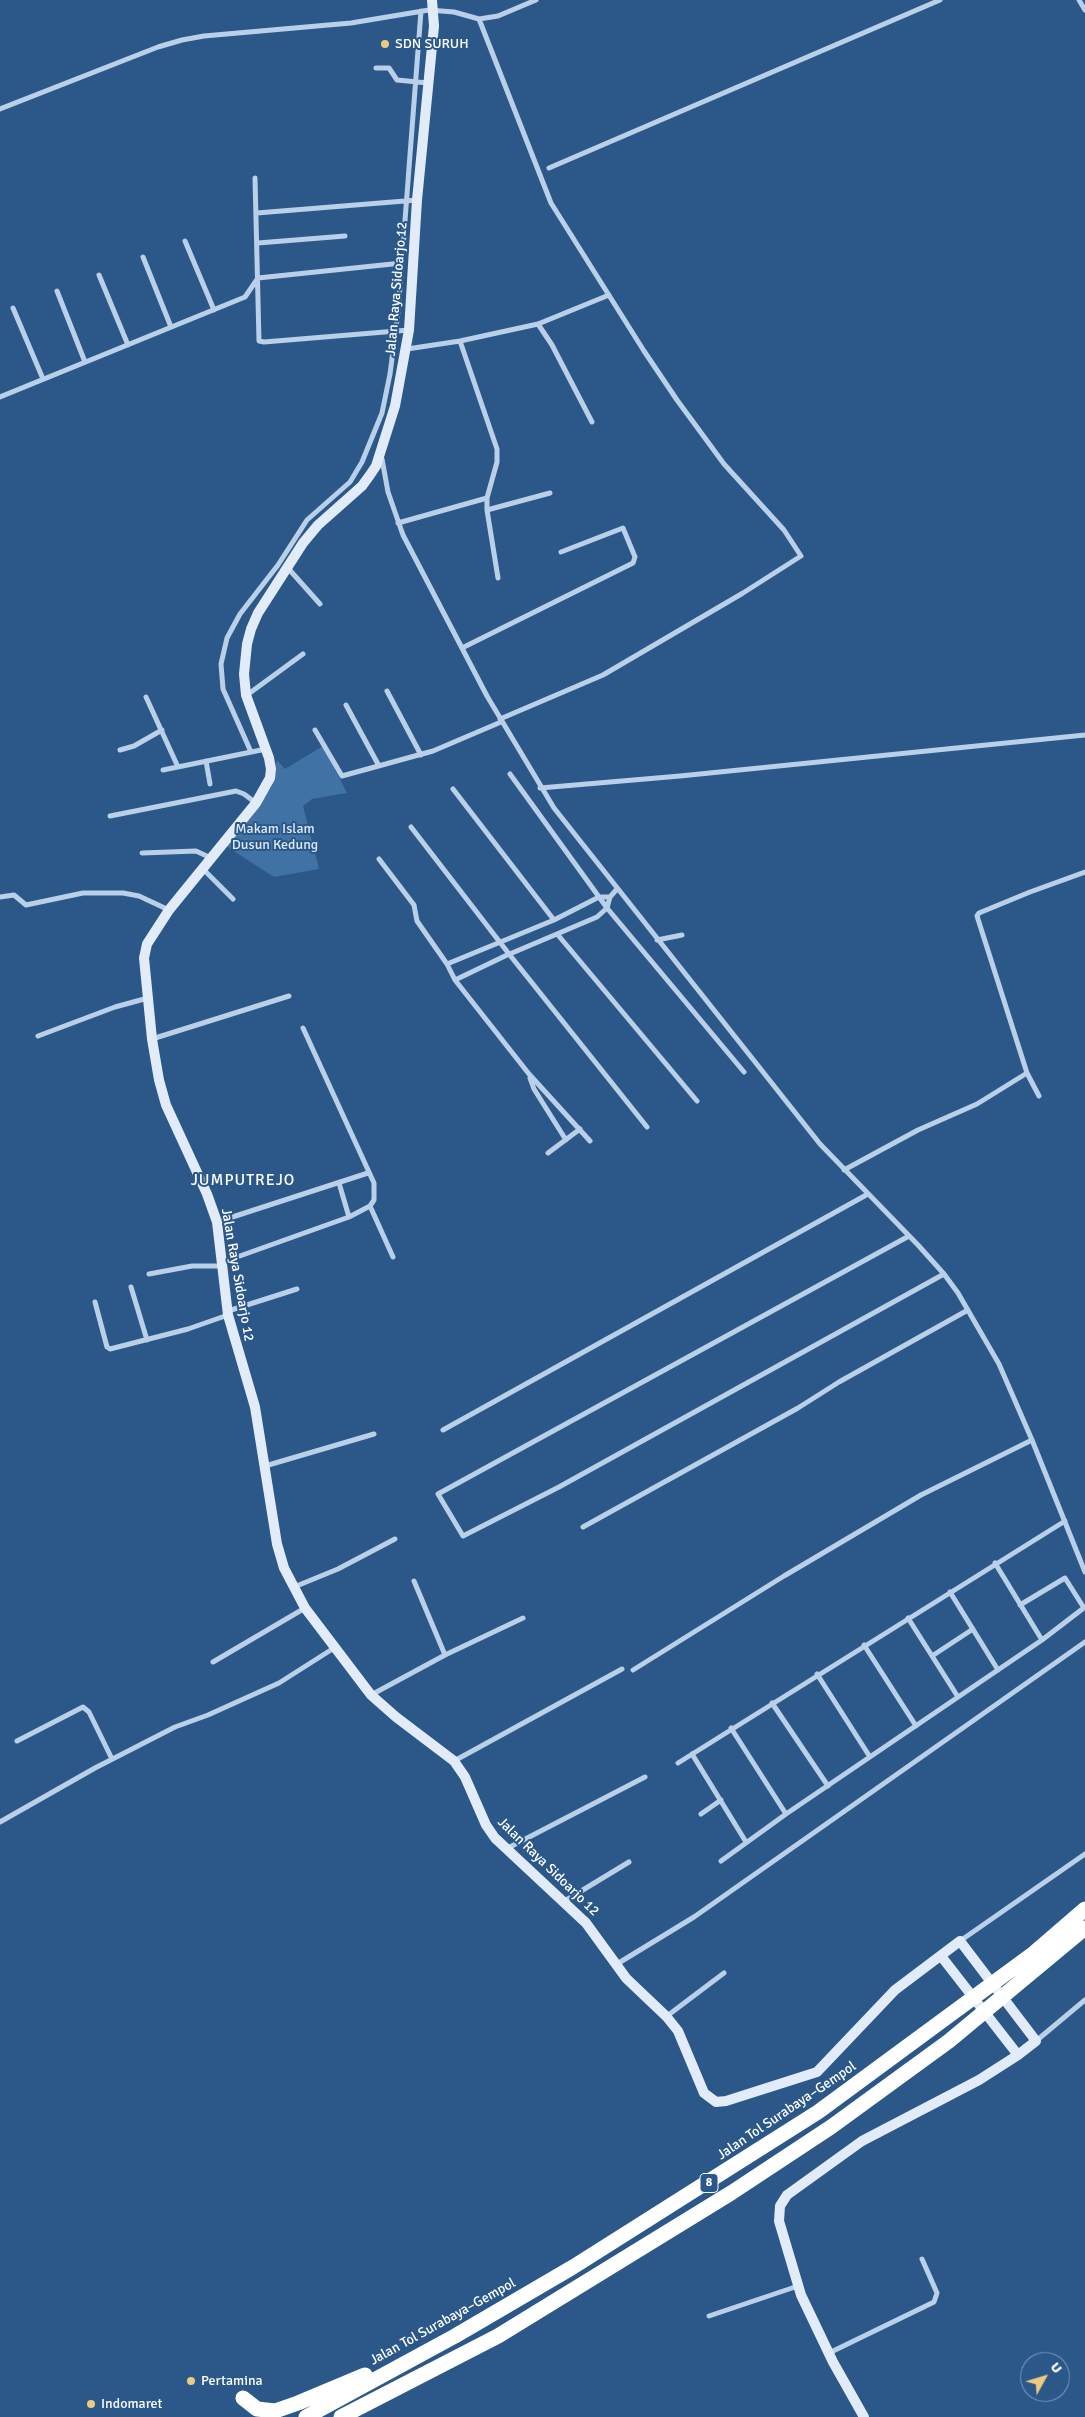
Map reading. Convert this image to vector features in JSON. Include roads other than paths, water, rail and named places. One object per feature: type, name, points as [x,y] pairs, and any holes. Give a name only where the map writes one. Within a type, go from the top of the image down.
[{"type":"highway","name":"Jalan Tol Surabaya–Gempol","points":[[306,2417],[420,2353],[455,2336],[621,2238],[818,2112],[1034,1953],[1085,1909]]},
{"type":"highway","name":"8","points":[[341,2417],[498,2336],[730,2193],[831,2126],[949,2041],[1085,1928]]},
{"type":"highway","points":[[243,2398],[256,2409],[274,2411],[420,2353]]},
{"type":"main road","name":"Jalan Raya Sidoarjo 12","points":[[428,8],[426,83],[411,200],[407,349],[397,399],[376,466],[362,486],[332,505],[286,567],[258,613],[251,629],[247,644],[244,674],[246,695],[271,773],[267,786],[206,855],[203,869],[165,908],[145,951],[146,999],[161,1092],[207,1194],[217,1222],[226,1315],[255,1406],[277,1544],[284,1568],[305,1608],[332,1650],[371,1695],[396,1717],[454,1761],[465,1777],[486,1825],[506,1849],[586,1923],[632,1986],[666,2016],[678,2031],[704,2093],[716,2102],[726,2101],[817,2072],[895,1990],[960,1941]]},
{"type":"main road","points":[[864,2417],[829,2352],[798,2286],[780,2221],[780,2206],[788,2195],[862,2141],[979,2080],[1036,2041],[960,1941]]},
{"type":"main road","points":[[941,1956],[954,1970],[1018,2055]]},
{"type":"street","points":[[0,108],[158,47],[182,40],[204,36],[352,23],[428,8],[480,19],[498,16],[524,3],[536,0]]},
{"type":"street","points":[[548,168],[940,0]]},
{"type":"street","points":[[1079,0],[1085,10]]},
{"type":"street","points":[[252,752],[223,689],[220,677],[224,648],[232,627],[240,614],[278,565],[307,520],[332,505],[353,478],[379,421],[398,330],[402,264],[411,200],[416,83],[428,8]]},
{"type":"street","points":[[315,730],[342,776],[421,755],[603,675],[799,560],[801,556],[784,530],[724,464],[644,351],[551,203],[480,19]]},
{"type":"street","points":[[376,68],[389,68],[397,80],[426,83]]},
{"type":"street","points":[[255,178],[258,243],[258,339],[261,342],[408,330]]},
{"type":"street","points":[[257,213],[411,200]]},
{"type":"street","points":[[258,243],[345,236]]},
{"type":"street","points":[[185,241],[214,310]]},
{"type":"street","points":[[143,257],[171,327]]},
{"type":"street","points":[[258,278],[402,264]]},
{"type":"street","points":[[99,275],[128,345]]},
{"type":"street","points":[[0,397],[245,297],[258,278]]},
{"type":"street","points":[[57,291],[85,362]]},
{"type":"street","points":[[407,349],[460,341],[538,324],[609,295]]},
{"type":"street","points":[[13,308],[43,379]]},
{"type":"street","points":[[538,324],[552,345],[592,422]]},
{"type":"street","points":[[460,341],[496,449],[497,462],[487,498],[487,510],[498,578]]},
{"type":"street","points":[[381,451],[382,470],[398,523],[500,720],[540,788],[617,889],[788,1105],[844,1170],[944,1274],[968,1310],[998,1364],[1032,1440],[1085,1572]]},
{"type":"street","points":[[487,510],[550,493]]},
{"type":"street","points":[[398,523],[487,498]]},
{"type":"street","points":[[462,648],[633,563],[635,557],[623,528],[560,552]]},
{"type":"street","points":[[286,567],[320,604]]},
{"type":"street","points":[[246,695],[303,654]]},
{"type":"street","points":[[387,691],[421,755]]},
{"type":"street","points":[[146,697],[178,767]]},
{"type":"street","points":[[346,705],[379,766]]},
{"type":"street","points":[[120,750],[134,746],[162,730]]},
{"type":"street","points":[[540,788],[680,776],[1085,734]]},
{"type":"street","points":[[163,770],[263,750]]},
{"type":"street","points":[[206,761],[210,784]]},
{"type":"street","points":[[510,774],[607,908],[744,1072]]},
{"type":"street","points":[[453,789],[554,920]]},
{"type":"street","points":[[110,816],[236,791],[254,801]]},
{"type":"street","points":[[411,827],[501,941],[509,954],[648,1127]]},
{"type":"street","points":[[142,852],[206,855]]},
{"type":"street","points":[[378,859],[414,904],[417,921],[447,964],[455,980],[528,1074],[590,1141]]},
{"type":"street","points":[[203,869],[233,899]]},
{"type":"street","points":[[1039,1096],[1026,1073],[977,916],[979,913],[1030,892],[1085,872]]},
{"type":"street","points":[[455,980],[509,954],[586,923],[607,908],[610,897],[617,889]]},
{"type":"street","points":[[0,897],[14,895],[26,905],[83,893],[123,893],[165,908]]},
{"type":"street","points":[[447,964],[554,920],[599,897],[610,897]]},
{"type":"street","points":[[558,935],[697,1101]]},
{"type":"street","points":[[657,940],[682,936]]},
{"type":"street","points":[[152,1039],[289,996]]},
{"type":"street","points":[[38,1036],[115,1007],[146,999]]},
{"type":"street","points":[[149,1274],[192,1266],[222,1265],[349,1217],[370,1206],[375,1193],[368,1173],[303,1028]]},
{"type":"street","points":[[844,1170],[918,1130],[977,1104],[1026,1073]]},
{"type":"street","points":[[528,1074],[534,1089],[566,1140]]},
{"type":"street","points":[[548,1153],[580,1129]]},
{"type":"street","points":[[217,1222],[368,1173]]},
{"type":"street","points":[[339,1183],[349,1217]]},
{"type":"street","points":[[443,1430],[868,1194]]},
{"type":"street","points":[[370,1206],[393,1257]]},
{"type":"street","points":[[909,1236],[438,1494],[463,1536],[559,1487],[944,1274]]},
{"type":"street","points":[[131,1286],[147,1340]]},
{"type":"street","points":[[95,1302],[108,1348],[147,1340],[213,1321],[297,1289]]},
{"type":"street","points":[[583,1527],[798,1408],[839,1382],[968,1310]]},
{"type":"street","points":[[265,1466],[374,1434]]},
{"type":"street","points":[[633,1670],[784,1576],[921,1495],[958,1474],[1032,1440]]},
{"type":"street","points":[[678,1763],[817,1674],[1064,1521]]},
{"type":"street","points":[[294,1587],[338,1569],[395,1540]]},
{"type":"street","points":[[995,1563],[1042,1640]]},
{"type":"street","points":[[722,1861],[786,1814],[1042,1640],[1085,1608],[1065,1578],[1020,1605]]},
{"type":"street","points":[[414,1581],[446,1655]]},
{"type":"street","points":[[950,1592],[998,1670]]},
{"type":"street","points":[[213,1662],[305,1608]]},
{"type":"street","points":[[371,1695],[446,1655],[523,1618]]},
{"type":"street","points":[[908,1618],[958,1697]]},
{"type":"street","points":[[932,1656],[973,1629]]},
{"type":"street","points":[[617,1964],[708,1908],[1085,1642]]},
{"type":"street","points":[[864,1645],[916,1726]]},
{"type":"street","points":[[0,1822],[112,1759],[175,1727],[264,1691],[332,1650]]},
{"type":"street","points":[[454,1761],[622,1669]]},
{"type":"street","points":[[817,1674],[870,1757]]},
{"type":"street","points":[[772,1703],[828,1786]]},
{"type":"street","points":[[17,1741],[83,1707],[88,1712],[112,1759]]},
{"type":"street","points":[[731,1728],[786,1814]]},
{"type":"street","points":[[692,1754],[746,1842]]},
{"type":"street","points":[[506,1849],[645,1777]]},
{"type":"street","points":[[701,1814],[721,1800]]},
{"type":"street","points":[[960,1941],[1085,1854]]},
{"type":"street","points":[[563,1902],[629,1862]]},
{"type":"street","points":[[666,2016],[724,1973]]},
{"type":"street","points":[[1036,2041],[1085,2000]]},
{"type":"street","points":[[829,2352],[934,2302],[938,2296],[922,2259]]},
{"type":"street","points":[[709,2316],[798,2286]]},
{"type":"place","name":"SDN SURUH","points":[[385,44]]},
{"type":"place","name":"Pertamina","points":[[191,2381]]},
{"type":"place","name":"Indomaret","points":[[91,2404]]},
{"type":"district","name":"JUMPUTREJO","points":[[243,1181]]},
{"type":"park label","name":"Makam Islam Dusun Kedung","points":[[275,838]]}]
